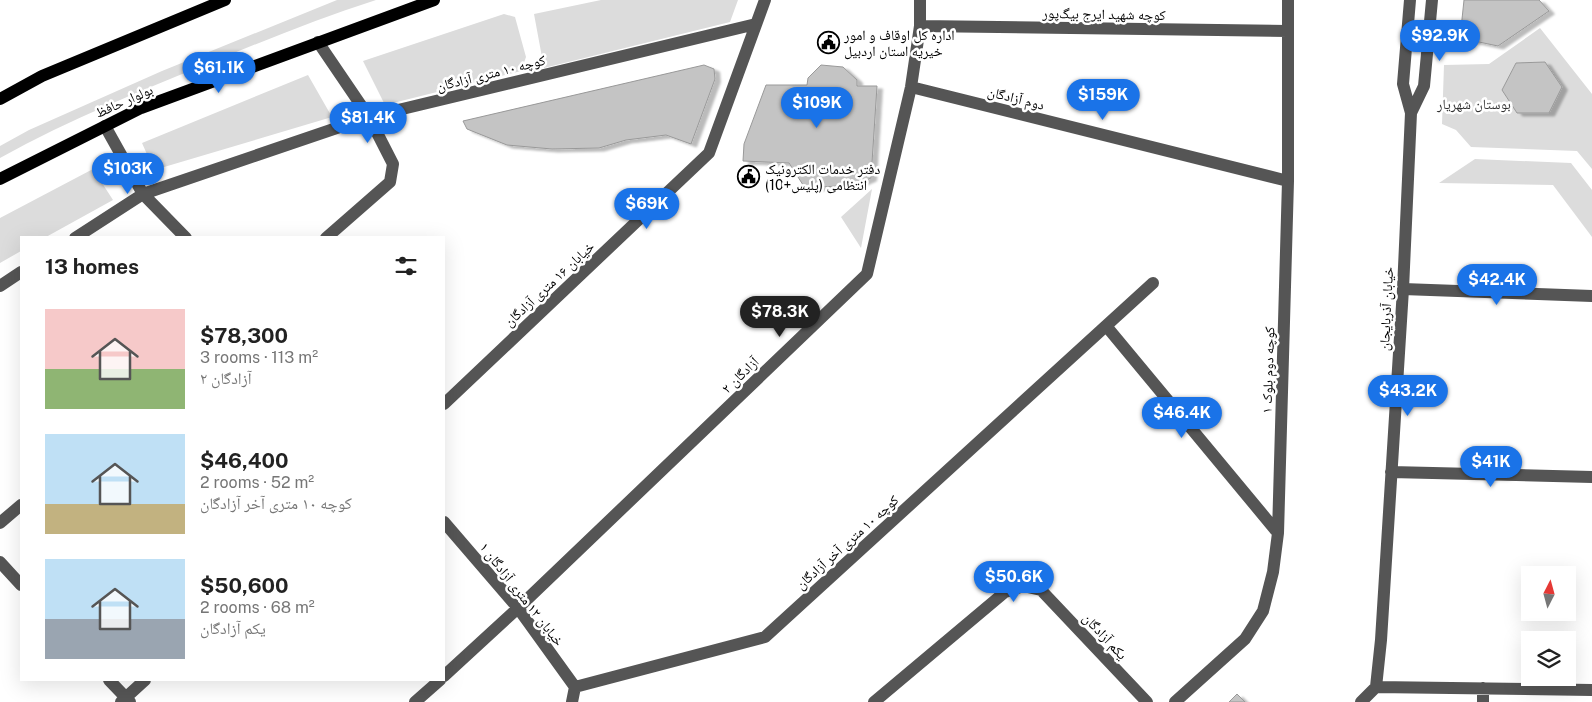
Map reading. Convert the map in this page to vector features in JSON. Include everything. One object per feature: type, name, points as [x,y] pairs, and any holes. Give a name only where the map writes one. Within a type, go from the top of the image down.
[{"type":"main road","points":[[0,99],[42,76],[225,0]]},
{"type":"main road","name":"بولوار حافظ","points":[[0,179],[141,108],[434,0]]},
{"type":"street","name":"خیابان ۱۶ متری آزادگان","points":[[445,403],[708,153],[764,0]]},
{"type":"street","name":"آزادگان ۲","points":[[445,675],[518,608],[867,274],[911,87],[920,26],[920,0]]},
{"type":"street","name":"کوچه دوم بلوک ۱","points":[[1175,702],[1245,638],[1263,611],[1273,572],[1278,534],[1288,181],[1288,0]]},
{"type":"street","name":"خیابان آذربایجان","points":[[1376,687],[1381,640],[1403,289],[1411,113],[1403,84],[1410,0]]},
{"type":"street","name":"خیابان آذربایجان","points":[[1411,113],[1424,86],[1432,0]]},
{"type":"street","name":"کوچه ۱۰ متری آزادگان","points":[[78,236],[143,194],[369,118],[756,24]]},
{"type":"street","name":"کوچه شهید ایرج بیگ‌پور","points":[[920,26],[1287,31]]},
{"type":"street","points":[[318,42],[369,118],[393,164],[390,182],[328,236]]},
{"type":"street","name":"دوم آزادگان","points":[[911,87],[1288,181]]},
{"type":"street","points":[[105,126],[143,194],[184,236]]},
{"type":"street","points":[[0,286],[20,273]]},
{"type":"street","name":"کوچه ۱۰ متری آخر آزادگان","points":[[575,687],[765,637],[1107,327],[1153,283]]},
{"type":"street","points":[[1403,289],[1592,296]]},
{"type":"street","points":[[1107,327],[1278,534]]},
{"type":"street","points":[[1391,472],[1592,477]]},
{"type":"street","points":[[0,523],[20,506]]},
{"type":"street","name":"خیابان ۱۲ متری آزادگان ۱","points":[[445,523],[518,608],[575,687]]},
{"type":"street","points":[[0,562],[20,584]]},
{"type":"street","name":"یکم آزادگان","points":[[874,702],[1005,592],[1023,586],[1041,590],[1147,702]]},
{"type":"street","points":[[110,681],[125,701],[144,681]]},
{"type":"street","points":[[415,702],[439,681]]},
{"type":"street","points":[[572,702],[575,687]]},
{"type":"street","points":[[1361,702],[1376,687],[1592,690]]},
{"type":"street","points":[[1483,688],[1483,702]]},
{"type":"green space","points":[[337,0],[376,0],[336,13],[136,93],[53,130],[0,158],[0,146],[29,130],[162,71]]},
{"type":"green space","points":[[601,0],[738,0],[730,22],[544,68],[534,14]]},
{"type":"green space","points":[[504,14],[515,17],[526,57],[521,71],[385,105],[363,61]]},
{"type":"green space","name":"بوستان شهریار","points":[[1540,28],[1592,94],[1592,169],[1577,151],[1471,147],[1456,130],[1442,124],[1444,65],[1489,64]],"holes":[[[1516,63],[1548,113],[1517,113],[1502,90]]]},
{"type":"green space","points":[[308,75],[332,117],[154,170],[142,143]]},
{"type":"green space","points":[[1475,159],[1571,163],[1592,190],[1592,237],[1553,185],[1439,183]]},
{"type":"green space","points":[[93,169],[113,200],[48,236],[20,236],[20,252],[0,263],[0,218]]},
{"type":"green space","points":[[872,189],[861,248],[841,217]]},
{"type":"building","points":[[1464,0],[1539,0],[1549,11],[1498,46],[1460,38]]},
{"type":"building","points":[[1545,62],[1562,87],[1549,113],[1517,113],[1502,90],[1516,63]]},
{"type":"building","points":[[704,65],[714,69],[715,79],[691,144],[666,135],[626,140],[599,148],[552,149],[507,145],[467,129],[463,121]]},
{"type":"building","points":[[821,65],[843,67],[857,80],[857,86],[877,86],[871,178],[855,185],[805,188],[789,163],[743,161],[744,144],[766,85],[807,85],[808,78]]},
{"type":"building","points":[[1237,694],[1245,702],[1229,702]]},
{"type":"place","name":"اداره کل اوقاف و امور خیریه استان اردبیل","points":[[828,43]]},
{"type":"place","name":"دفتر خدمات الکترونیک انتظامی (پلیس+10)","points":[[749,177]]}]
